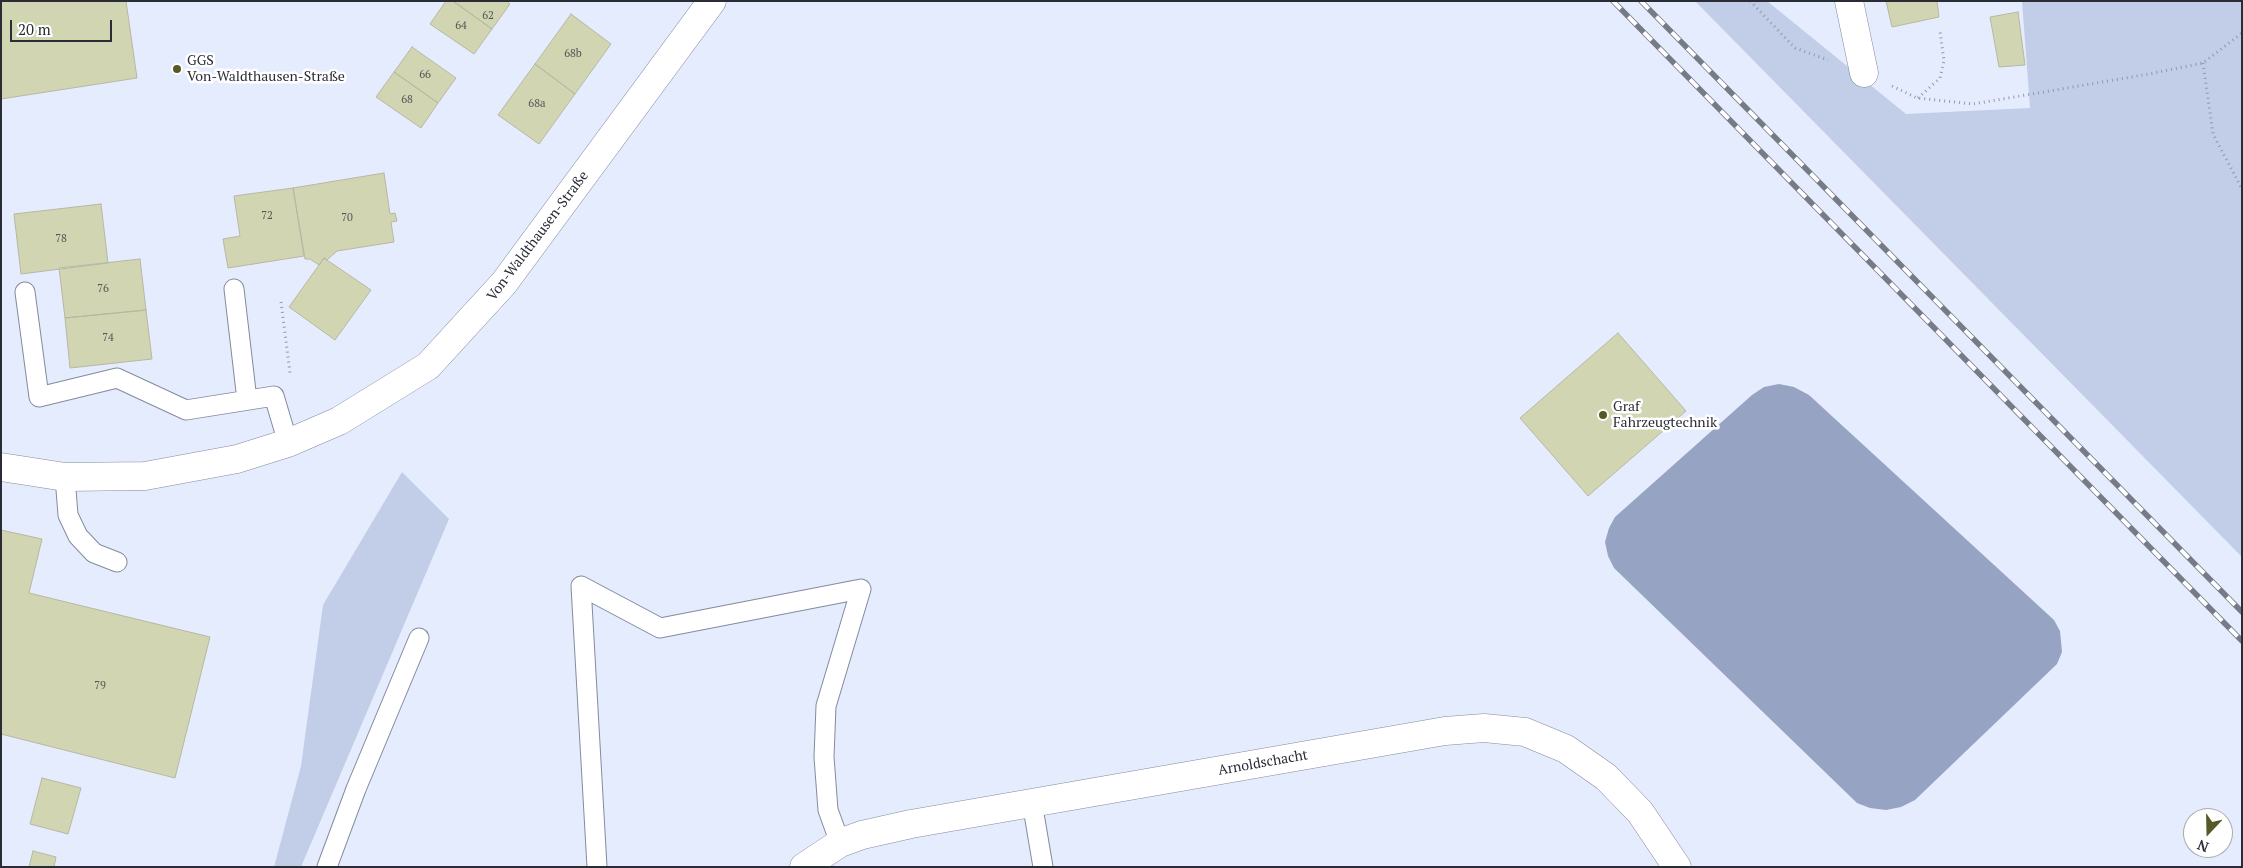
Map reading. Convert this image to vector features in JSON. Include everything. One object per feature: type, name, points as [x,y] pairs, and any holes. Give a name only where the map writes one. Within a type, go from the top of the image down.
[{"type":"street","name":"Von-Waldthausen-Straße","points":[[1,467],[65,477],[144,476],[237,459],[288,443],[339,421],[428,366],[504,284],[712,1]]},
{"type":"street","points":[[1849,1],[1864,73]]},
{"type":"street","name":"Arnoldschacht","points":[[804,867],[840,843],[862,835],[911,824],[1445,731],[1484,728],[1525,732],[1566,749],[1606,777],[1640,812],[1677,867]]},
{"type":"lane","points":[[234,289],[247,400]]},
{"type":"lane","points":[[24,292],[40,397],[116,378],[186,410],[274,396],[288,443]]},
{"type":"lane","points":[[65,477],[68,514],[78,536],[94,553],[118,562]]},
{"type":"lane","points":[[597,867],[580,586],[660,628],[861,589],[826,706],[824,757],[828,810],[840,843]]},
{"type":"lane","points":[[327,867],[356,789],[419,638]]},
{"type":"lane","points":[[1032,802],[1043,867]]},
{"type":"path","points":[[1750,1],[1795,48],[1864,73],[1917,98],[1973,104],[2203,63],[2242,33]]},
{"type":"path","points":[[1917,98],[1940,78],[1944,61],[1940,31]]},
{"type":"path","points":[[2203,63],[2213,134],[2242,189]]},
{"type":"path","points":[[274,396],[291,383],[281,302]]},
{"type":"shaded area","points":[[1695,1],[1767,1],[1906,114],[2030,108],[2022,1],[2242,1],[2242,557]]},
{"type":"shaded area","points":[[1779,384],[1794,387],[1809,395],[2054,620],[2060,631],[2062,652],[2057,664],[1915,800],[1901,807],[1886,810],[1870,808],[1857,803],[1614,568],[1608,556],[1605,542],[1615,517],[1752,395],[1764,387]]},
{"type":"shaded area","points":[[402,472],[449,519],[301,867],[274,867],[301,766],[323,605]]},
{"type":"building","points":[[1,1],[126,1],[137,78],[1,99]]},
{"type":"building","points":[[446,1],[453,1],[492,29],[474,54],[430,24]]},
{"type":"building","points":[[453,1],[506,1],[510,4],[492,29]]},
{"type":"building","points":[[1886,1],[1937,1],[1939,17],[1892,27]]},
{"type":"building","points":[[2018,12],[2025,65],[1999,67],[1990,17]]},
{"type":"building","points":[[571,14],[611,44],[575,94],[535,64]]},
{"type":"building","points":[[412,47],[456,78],[438,103],[394,72]]},
{"type":"building","points":[[535,64],[575,94],[539,144],[498,115]]},
{"type":"building","points":[[394,72],[438,103],[421,128],[376,97]]},
{"type":"building","points":[[384,173],[390,214],[395,213],[397,221],[391,222],[394,242],[337,251],[327,260],[324,258],[319,265],[310,259],[305,259],[293,188]]},
{"type":"building","points":[[293,188],[304,256],[228,268],[223,239],[240,236],[234,196]]},
{"type":"building","points":[[101,204],[108,263],[21,274],[14,214]]},
{"type":"building","points":[[324,258],[371,290],[335,340],[289,307]]},
{"type":"building","points":[[140,259],[146,310],[65,318],[59,268]]},
{"type":"building","points":[[146,310],[152,359],[70,368],[65,318]]},
{"type":"building","name":"Graf Fahrzeugtechnik","points":[[1618,333],[1686,411],[1588,496],[1520,418]]},
{"type":"building","points":[[1,530],[42,539],[29,593],[210,637],[175,778],[1,734]]},
{"type":"building","points":[[42,778],[81,788],[68,834],[30,824]]},
{"type":"building","points":[[33,851],[56,857],[54,867],[29,867]]},
{"type":"railway","points":[[1613,1],[2242,641]]},
{"type":"railway","points":[[1641,1],[2242,612]]},
{"type":"place","name":"GGS Von-Waldthausen-Straße","points":[[177,69]]},
{"type":"place","name":"Graf Fahrzeugtechnik","points":[[1603,415]]}]
